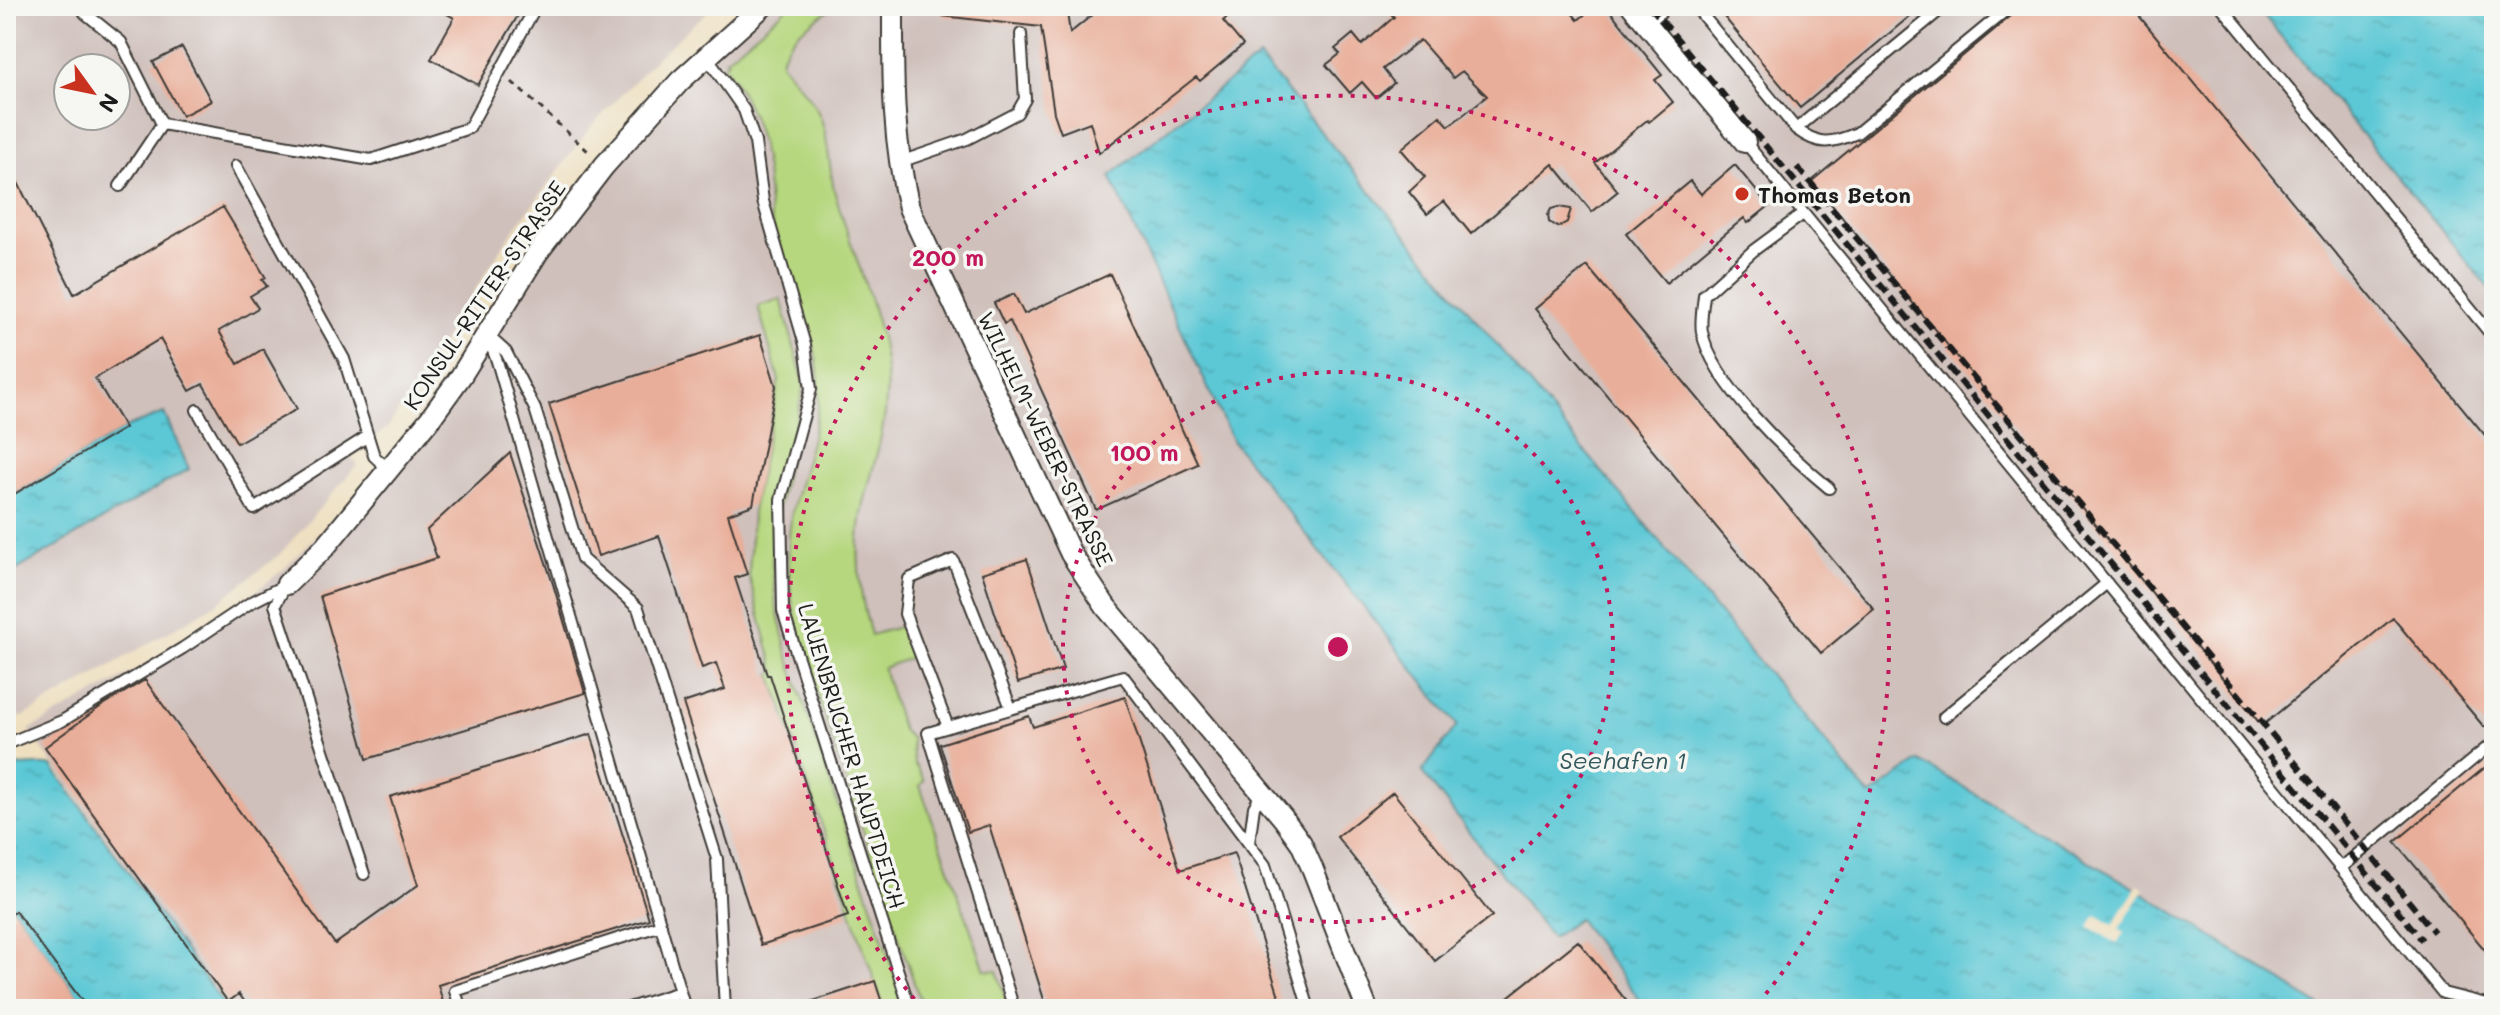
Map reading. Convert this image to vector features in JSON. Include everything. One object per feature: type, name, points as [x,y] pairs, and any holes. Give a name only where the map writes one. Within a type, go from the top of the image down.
[{"type":"street","name":"KONSUL-RITTER-STRASSE","points":[[287,584],[325,547],[390,471],[461,376],[538,252],[604,166],[680,81],[763,6]]},
{"type":"street","name":"WILHELM-WEBER-STRASSE","points":[[893,6],[893,88],[898,162],[909,208],[1083,576],[1301,843],[1367,1009]]},
{"type":"street","points":[[1632,6],[1745,142]]},
{"type":"lane","points":[[81,6],[85,13],[121,42],[162,124]]},
{"type":"lane","points":[[162,124],[371,160],[469,128],[536,6]]},
{"type":"lane","points":[[1647,24],[1668,6]]},
{"type":"lane","points":[[1695,6],[1796,129],[1811,140],[1836,142],[1857,133],[2011,6]]},
{"type":"lane","points":[[1796,129],[1945,6]]},
{"type":"lane","points":[[2221,6],[2494,338]]},
{"type":"lane","points":[[898,162],[967,139],[1017,113],[1025,99],[1021,34]]},
{"type":"lane","name":"LAUENBRUCHER HAUPTDEICH","points":[[706,56],[744,110],[755,142],[763,201],[805,345],[811,389],[781,499],[783,611],[910,1009]]},
{"type":"lane","points":[[120,186],[162,124]]},
{"type":"lane","points":[[1745,142],[2443,993],[2494,1006]]},
{"type":"lane","points":[[236,166],[344,359],[374,456],[390,471]]},
{"type":"lane","points":[[1803,214],[1754,250],[1704,295],[1702,331],[1718,370],[1784,451],[1829,488]]},
{"type":"lane","points":[[487,335],[685,1009]]},
{"type":"lane","points":[[487,335],[506,352],[535,409],[582,559],[638,608],[717,859],[725,1009]]},
{"type":"lane","points":[[197,410],[254,509],[368,436]]},
{"type":"lane","points":[[948,727],[905,614],[909,579],[953,560],[1011,708]]},
{"type":"lane","points":[[1944,717],[2107,583]]},
{"type":"lane","points":[[6,744],[37,733],[183,648],[250,603],[287,584]]},
{"type":"lane","points":[[287,584],[275,605],[364,874]]},
{"type":"lane","points":[[1014,1009],[928,733],[1123,676],[1265,865],[1309,1009]]},
{"type":"lane","points":[[2341,868],[2494,742]]},
{"type":"lane","points":[[1249,843],[1254,807],[1262,793]]},
{"type":"lane","points":[[461,1009],[455,991],[661,925]]},
{"type":"lane","points":[[626,1009],[680,992]]},
{"type":"path","points":[[500,71],[604,166]]},
{"type":"shaded area","points":[[6,6],[714,6],[657,57],[590,128],[508,238],[389,426],[351,458],[358,464],[280,554],[216,604],[21,718],[6,698],[6,576],[188,469],[163,413],[125,428],[6,499]]},
{"type":"shaded area","points":[[753,6],[2256,6],[2494,294],[2494,1009],[2324,1009],[2150,897],[1920,761],[1870,796],[1466,309],[1233,442],[1457,725],[1553,938],[1577,919],[1643,1004],[1638,1009],[227,1009],[29,730],[152,661],[233,609],[285,568],[359,492],[415,423],[496,304]]},
{"type":"green space","points":[[789,6],[836,6],[794,37],[781,62],[809,98],[822,122],[841,215],[869,294],[883,347],[885,414],[859,537],[860,586],[867,619],[871,635],[902,626],[912,657],[883,668],[902,730],[911,738],[914,763],[924,780],[920,786],[985,970],[997,971],[1009,1009],[923,1009],[799,636],[790,586],[789,536],[794,502],[819,400],[817,362],[771,220],[766,171],[757,129],[747,103],[724,65],[728,61],[726,59]]},
{"type":"green space","points":[[781,299],[804,383],[777,514],[772,562],[776,605],[787,653],[906,1009],[884,1009],[771,674],[775,672],[749,576],[752,512],[779,380],[758,306]]},
{"type":"water","points":[[2256,6],[2494,6],[2494,294]]},
{"type":"water","name":"Seehafen 1","points":[[1259,57],[1870,796],[1919,761],[2150,897],[2324,1009],[1638,1009],[1643,1004],[1578,919],[1552,938],[1422,772],[1457,725],[1233,442],[1110,176]]},
{"type":"water","points":[[164,413],[189,469],[6,576],[6,499],[125,428]]},
{"type":"water","points":[[6,758],[15,765],[52,766],[227,1009],[88,1009],[6,899]]},
{"type":"pier","points":[[2138,885],[2145,889],[2119,929],[2124,933],[2117,944],[2089,926],[2096,915],[2113,925]]},
{"type":"building","points":[[433,6],[498,6],[517,17],[478,85],[431,59],[454,18]]},
{"type":"building","points":[[943,6],[1066,6],[1070,33],[1103,6],[1241,6],[1223,21],[1243,45],[1200,81],[1196,77],[1099,153],[1090,122],[1061,133],[1054,113],[1041,27],[943,16]]},
{"type":"building","points":[[1384,6],[1566,6],[1578,20],[1595,6],[1606,6],[1662,75],[1655,80],[1673,102],[1595,163],[1618,191],[1592,212],[1553,164],[1471,234],[1444,201],[1427,214],[1409,192],[1425,177],[1401,149],[1440,116],[1449,126],[1487,96],[1462,71],[1453,78],[1420,40],[1383,69],[1394,83],[1376,98],[1362,82],[1350,93],[1326,65],[1340,54],[1335,49],[1353,34],[1362,45],[1394,17]]},
{"type":"building","points":[[1715,6],[1922,6],[1800,108]]},
{"type":"building","points":[[2023,6],[2131,6],[2494,446],[2494,719],[2484,727],[2393,618],[2262,726],[1812,181]]},
{"type":"building","points":[[182,47],[211,101],[182,116],[153,62]]},
{"type":"building","points":[[6,159],[74,294],[223,207],[266,278],[262,280],[267,286],[250,296],[258,308],[219,331],[238,364],[263,349],[297,409],[237,443],[203,384],[190,391],[160,339],[95,378],[125,428],[6,499]]},
{"type":"building","points":[[1735,165],[1769,206],[1748,223],[1744,218],[1666,283],[1626,234],[1690,181],[1701,194]]},
{"type":"building","points":[[1551,209],[1571,209],[1567,222],[1558,227],[1549,222],[1548,215]]},
{"type":"building","points":[[1587,266],[1874,609],[1821,653],[1535,309]]},
{"type":"building","points":[[1110,274],[1198,464],[1096,510],[1010,321],[1004,324],[994,303],[1014,294],[1024,314]]},
{"type":"building","points":[[760,335],[776,386],[753,505],[728,514],[747,574],[735,578],[767,675],[770,675],[848,916],[761,945],[683,703],[725,689],[716,663],[702,668],[659,536],[598,556],[549,404]]},
{"type":"building","points":[[510,453],[585,693],[367,759],[320,596],[437,558],[427,530]]},
{"type":"building","points":[[1027,559],[1063,669],[1018,683],[982,573]]},
{"type":"building","points":[[145,680],[335,944],[418,885],[390,797],[591,734],[649,919],[438,985],[445,1009],[250,1009],[239,994],[228,1002],[45,747],[100,707]]},
{"type":"building","points":[[1125,697],[1180,870],[1234,853],[1283,1009],[1047,1009],[989,825],[968,832],[940,744],[1029,716],[1033,727]]},
{"type":"building","points":[[2494,760],[2494,961],[2395,842]]},
{"type":"building","points":[[1393,792],[1492,916],[1435,961],[1337,837]]},
{"type":"building","points":[[15,911],[88,1009],[19,1009],[6,987],[6,919]]},
{"type":"building","points":[[1578,941],[1633,1009],[1493,1009]]},
{"type":"building","points":[[875,981],[884,1009],[799,1009],[798,1006]]},
{"type":"railway","points":[[1650,6],[2422,940]]},
{"type":"railway","points":[[1797,167],[2434,932]]},
{"type":"place","name":"Thomas Beton","points":[[1742,194]]}]
